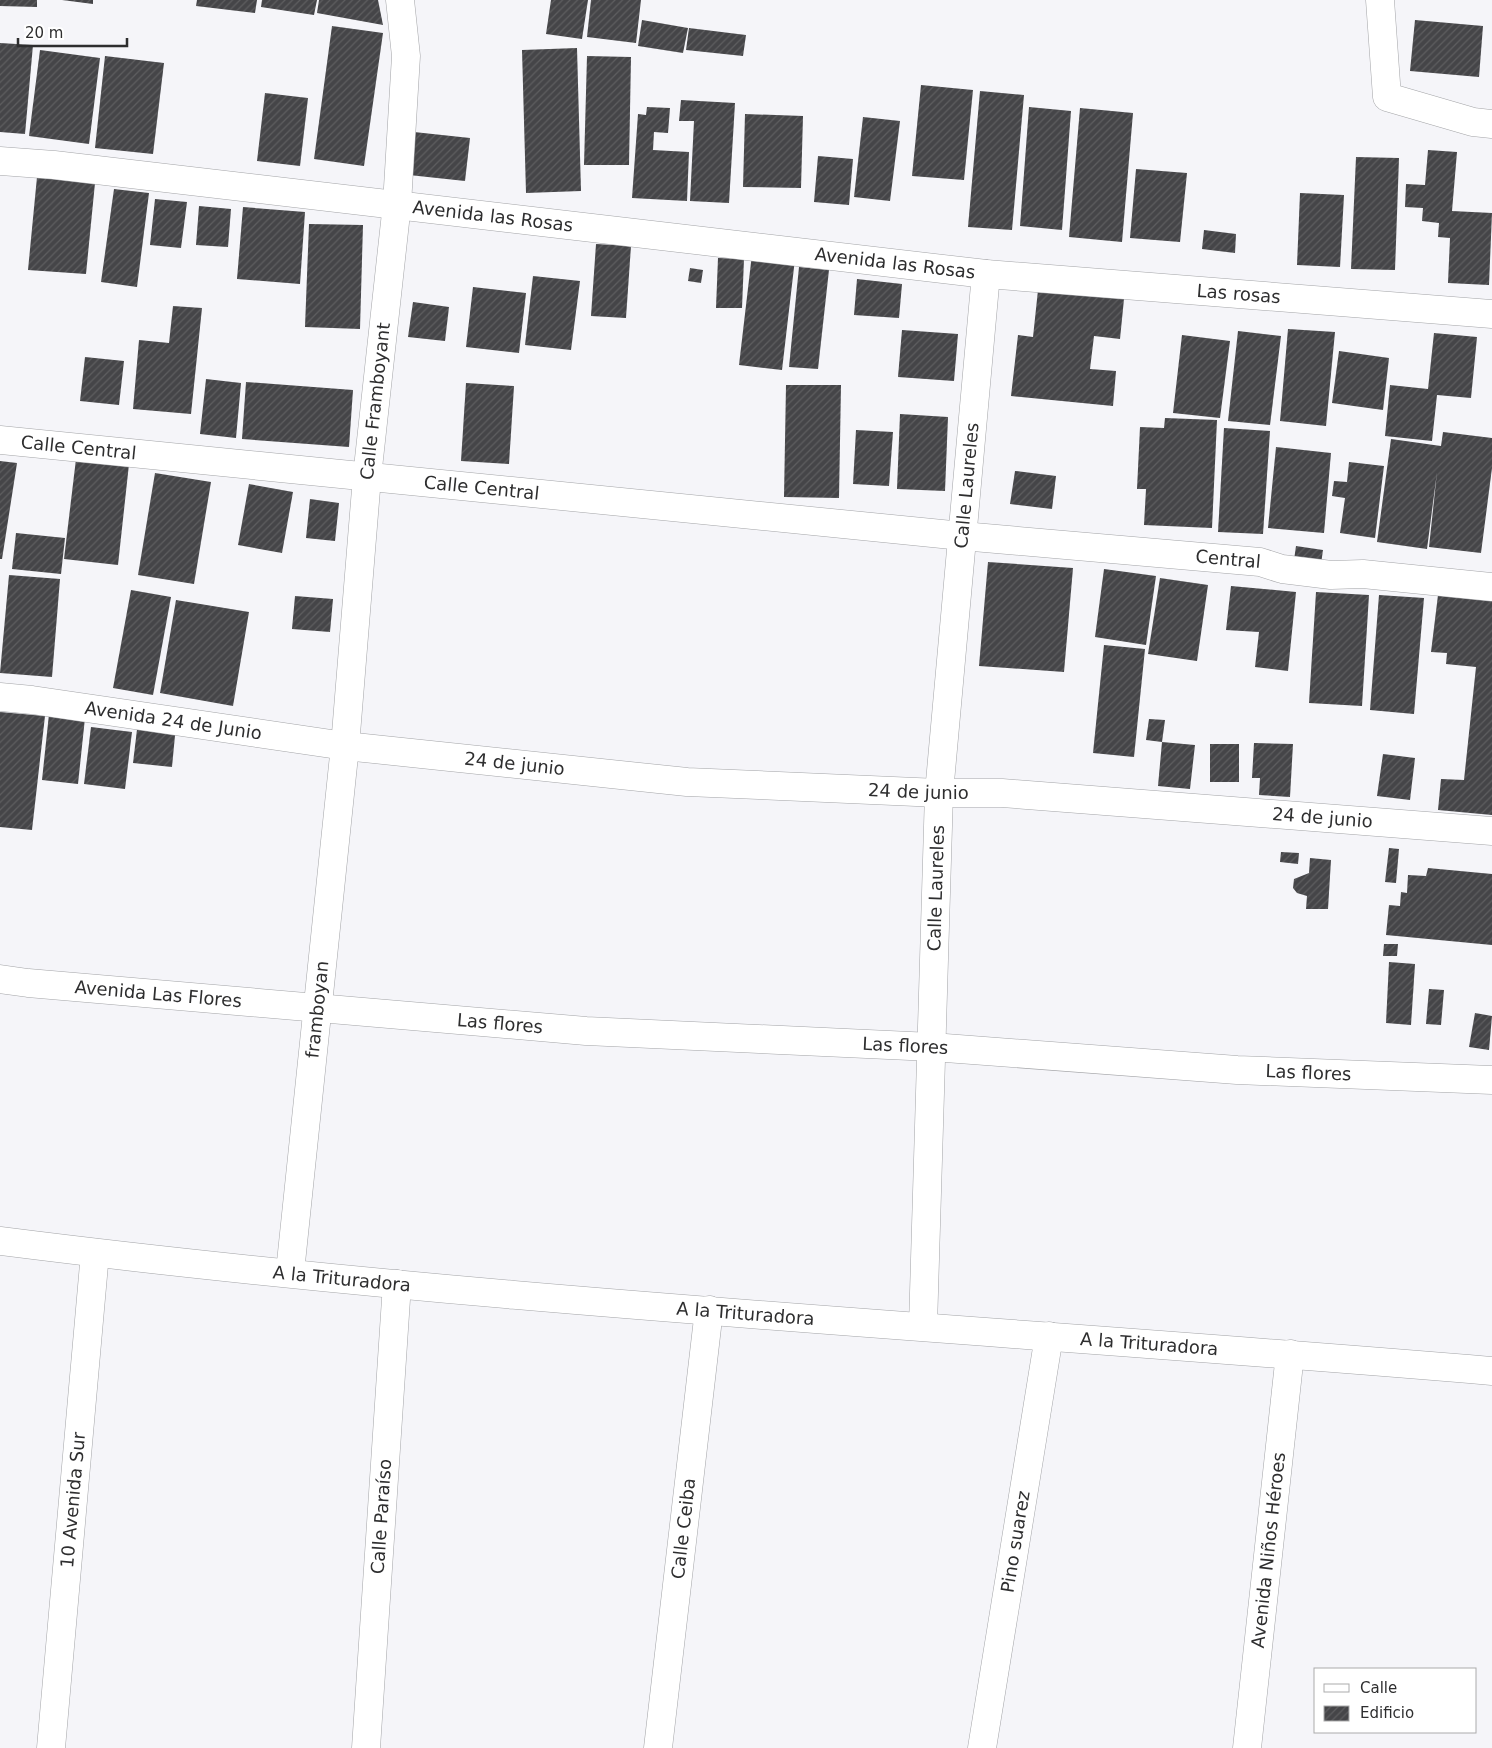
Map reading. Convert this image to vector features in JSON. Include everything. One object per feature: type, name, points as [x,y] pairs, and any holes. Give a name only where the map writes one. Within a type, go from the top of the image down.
[{"type":"street","name":"Calle Framboyant","points":[[346,746],[367,477],[397,204],[406,56],[400,0]]},
{"type":"street","points":[[1380,0],[1387,97],[1473,122],[1492,124]]},
{"type":"street","name":"Avenida las Rosas","points":[[0,161],[54,165],[397,204],[986,274]]},
{"type":"street","name":"Las rosas","points":[[986,274],[1492,314]]},
{"type":"street","name":"Calle Laureles","points":[[922,1326],[940,793],[986,274]]},
{"type":"street","name":"Calle Central","points":[[0,440],[962,536]]},
{"type":"street","name":"Central","points":[[962,536],[1260,562],[1282,570],[1331,575],[1362,574],[1492,587]]},
{"type":"street","name":"Avenida 24 de Junio","points":[[0,697],[42,701],[346,746]]},
{"type":"street","name":"24 de junio","points":[[346,746],[687,782],[940,793],[1002,793],[1492,831]]},
{"type":"street","name":"framboyan","points":[[290,1272],[346,746]]},
{"type":"street","name":"Avenida Las Flores","points":[[0,979],[317,1009]]},
{"type":"street","name":"Las flores","points":[[317,1009],[586,1031],[932,1047],[1237,1070],[1492,1080]]},
{"type":"street","name":"A la Trituradora","points":[[0,1241],[95,1253],[397,1284],[1492,1371]]},
{"type":"street","name":"10 Avenida Sur","points":[[51,1748],[95,1253]]},
{"type":"street","name":"Calle Paraíso","points":[[366,1748],[397,1284]]},
{"type":"street","name":"Calle Ceiba","points":[[658,1748],[709,1310]]},
{"type":"street","name":"Pino suarez","points":[[982,1748],[1049,1336]]},
{"type":"street","name":"Avenida Niños Héroes","points":[[1246,1748],[1290,1354]]},
{"type":"building","points":[[0,0],[37,0],[37,7],[0,6]]},
{"type":"building","points":[[62,0],[93,0],[93,4]]},
{"type":"building","points":[[197,0],[257,0],[255,13],[196,6]]},
{"type":"building","points":[[262,0],[317,0],[314,15],[261,7]]},
{"type":"building","points":[[319,0],[378,0],[383,25],[317,13]]},
{"type":"building","points":[[551,0],[588,0],[582,39],[546,34]]},
{"type":"building","points":[[591,0],[641,0],[636,43],[587,37]]},
{"type":"building","points":[[642,20],[688,28],[683,53],[638,46]]},
{"type":"building","points":[[1415,20],[1483,26],[1479,77],[1410,71]]},
{"type":"building","points":[[332,26],[383,33],[364,166],[314,159]]},
{"type":"building","points":[[689,28],[746,35],[743,56],[686,50]]},
{"type":"building","points":[[0,43],[33,45],[25,134],[0,132]]},
{"type":"building","points":[[577,48],[581,191],[526,193],[522,50]]},
{"type":"building","points":[[40,50],[100,58],[89,144],[29,136]]},
{"type":"building","points":[[105,56],[164,63],[153,154],[95,148]]},
{"type":"building","points":[[587,56],[631,57],[629,165],[584,165]]},
{"type":"building","points":[[921,85],[973,90],[964,180],[912,176]]},
{"type":"building","points":[[980,91],[1024,95],[1012,230],[968,227]]},
{"type":"building","points":[[265,93],[308,98],[300,166],[257,161]]},
{"type":"building","points":[[681,100],[735,103],[729,203],[690,201],[694,121],[679,121]]},
{"type":"building","points":[[647,107],[670,108],[668,133],[654,132],[653,150],[689,152],[687,201],[632,198],[638,114],[646,115]]},
{"type":"building","points":[[1029,107],[1071,111],[1062,230],[1020,226]]},
{"type":"building","points":[[1080,108],[1133,113],[1122,242],[1069,237]]},
{"type":"building","points":[[745,114],[803,116],[801,188],[743,187]]},
{"type":"building","points":[[863,117],[900,121],[890,201],[854,197]]},
{"type":"building","points":[[414,132],[470,138],[465,181],[409,175]]},
{"type":"building","points":[[1428,150],[1457,152],[1452,211],[1492,213],[1489,285],[1448,283],[1450,238],[1438,237],[1439,223],[1422,221],[1423,208],[1405,207],[1406,184],[1425,185]]},
{"type":"building","points":[[818,156],[853,159],[849,205],[814,202]]},
{"type":"building","points":[[1356,157],[1399,158],[1395,270],[1351,269]]},
{"type":"building","points":[[1136,169],[1187,173],[1180,242],[1130,238]]},
{"type":"building","points":[[37,177],[95,183],[86,274],[28,270]]},
{"type":"building","points":[[114,189],[149,193],[137,287],[101,282]]},
{"type":"building","points":[[1300,193],[1344,195],[1340,267],[1297,265]]},
{"type":"building","points":[[155,199],[187,202],[181,248],[150,245]]},
{"type":"building","points":[[199,206],[231,209],[228,247],[196,245]]},
{"type":"building","points":[[243,207],[305,212],[300,284],[237,279]]},
{"type":"building","points":[[309,224],[363,225],[360,329],[305,327]]},
{"type":"building","points":[[1204,230],[1236,234],[1235,253],[1202,249]]},
{"type":"building","points":[[596,244],[631,246],[626,318],[591,316]]},
{"type":"building","points":[[752,254],[795,259],[782,370],[739,365]]},
{"type":"building","points":[[718,258],[744,259],[742,308],[716,308]]},
{"type":"building","points":[[799,267],[829,270],[818,369],[789,367]]},
{"type":"building","points":[[690,268],[703,270],[701,283],[688,281]]},
{"type":"building","points":[[533,276],[580,281],[571,350],[525,345]]},
{"type":"building","points":[[857,279],[902,284],[899,318],[854,315]]},
{"type":"building","points":[[473,287],[526,293],[519,353],[466,347]]},
{"type":"building","points":[[1038,290],[1124,299],[1120,339],[1094,336],[1090,369],[1116,371],[1113,406],[1011,396],[1018,335],[1033,337]]},
{"type":"building","points":[[413,302],[449,307],[445,341],[408,337]]},
{"type":"building","points":[[173,306],[202,308],[191,414],[133,409],[139,340],[169,343]]},
{"type":"building","points":[[1288,329],[1335,332],[1326,426],[1280,421]]},
{"type":"building","points":[[902,330],[958,334],[954,381],[898,377]]},
{"type":"building","points":[[1238,331],[1281,336],[1270,425],[1228,421]]},
{"type":"building","points":[[1434,333],[1477,337],[1471,398],[1437,395],[1432,441],[1385,436],[1390,385],[1428,389]]},
{"type":"building","points":[[1182,335],[1230,341],[1220,418],[1173,413]]},
{"type":"building","points":[[1339,351],[1389,358],[1383,410],[1332,403]]},
{"type":"building","points":[[85,357],[124,361],[119,405],[80,401]]},
{"type":"building","points":[[206,379],[241,383],[236,438],[200,434]]},
{"type":"building","points":[[246,382],[353,390],[349,447],[242,439]]},
{"type":"building","points":[[466,383],[514,386],[509,464],[461,461]]},
{"type":"building","points":[[786,385],[841,385],[839,498],[784,497]]},
{"type":"building","points":[[900,414],[948,417],[945,491],[897,489]]},
{"type":"building","points":[[1165,418],[1217,420],[1212,528],[1144,525],[1146,489],[1137,489],[1140,427],[1164,428]]},
{"type":"building","points":[[1224,428],[1270,431],[1263,534],[1218,532]]},
{"type":"building","points":[[856,430],[893,432],[889,486],[853,484]]},
{"type":"building","points":[[1443,432],[1492,438],[1492,468],[1481,553],[1429,547],[1437,472],[1427,549],[1377,542],[1391,439],[1441,446]]},
{"type":"building","points":[[1276,447],[1331,453],[1324,533],[1268,528]]},
{"type":"building","points":[[76,459],[129,464],[118,565],[64,559]]},
{"type":"building","points":[[0,461],[17,463],[2,559],[0,559]]},
{"type":"building","points":[[1349,462],[1384,466],[1375,538],[1340,533],[1345,498],[1332,496],[1334,481],[1347,482]]},
{"type":"building","points":[[1015,471],[1056,476],[1052,509],[1010,504]]},
{"type":"building","points":[[155,473],[211,482],[194,584],[138,575]]},
{"type":"building","points":[[249,484],[293,492],[282,553],[238,545]]},
{"type":"building","points":[[310,499],[339,503],[335,541],[306,538]]},
{"type":"building","points":[[16,533],[65,538],[61,574],[12,569]]},
{"type":"building","points":[[1296,546],[1323,550],[1321,564],[1294,560]]},
{"type":"building","points":[[988,562],[1073,568],[1064,672],[979,666]]},
{"type":"building","points":[[1104,569],[1156,576],[1146,645],[1095,637]]},
{"type":"building","points":[[9,575],[60,579],[52,677],[0,673]]},
{"type":"building","points":[[1160,578],[1208,585],[1197,661],[1148,654]]},
{"type":"building","points":[[1231,586],[1296,592],[1288,671],[1255,667],[1259,632],[1226,630]]},
{"type":"building","points":[[131,590],[171,597],[153,695],[113,688]]},
{"type":"building","points":[[1316,592],[1369,595],[1362,706],[1309,703]]},
{"type":"building","points":[[1379,595],[1424,598],[1414,714],[1370,710]]},
{"type":"building","points":[[1438,595],[1492,600],[1492,815],[1438,810],[1441,779],[1464,780],[1476,667],[1446,664],[1447,653],[1431,652]]},
{"type":"building","points":[[295,596],[333,599],[330,632],[292,629]]},
{"type":"building","points":[[176,600],[249,612],[233,706],[160,693]]},
{"type":"building","points":[[1104,645],[1145,649],[1134,757],[1093,753]]},
{"type":"building","points":[[0,712],[45,716],[32,830],[0,827]]},
{"type":"building","points":[[49,714],[85,718],[78,784],[42,780]]},
{"type":"building","points":[[1149,719],[1165,720],[1162,742],[1146,740]]},
{"type":"building","points":[[138,721],[176,725],[172,767],[133,763]]},
{"type":"building","points":[[91,727],[132,732],[125,789],[84,784]]},
{"type":"building","points":[[1162,742],[1195,745],[1190,789],[1158,786]]},
{"type":"building","points":[[1254,743],[1293,744],[1290,797],[1259,795],[1260,778],[1252,778]]},
{"type":"building","points":[[1210,744],[1239,744],[1239,782],[1210,782]]},
{"type":"building","points":[[1383,754],[1415,758],[1410,800],[1377,796]]},
{"type":"building","points":[[1389,848],[1399,849],[1396,883],[1385,882]]},
{"type":"building","points":[[1281,852],[1299,853],[1298,864],[1280,862]]},
{"type":"building","points":[[1310,858],[1331,860],[1328,909],[1306,909],[1307,896],[1297,893],[1293,888],[1294,879],[1309,873]]},
{"type":"building","points":[[1428,868],[1492,874],[1492,945],[1386,935],[1389,905],[1400,906],[1401,892],[1407,893],[1408,875],[1426,876]]},
{"type":"building","points":[[1384,944],[1398,944],[1397,956],[1383,956]]},
{"type":"building","points":[[1389,962],[1415,964],[1411,1025],[1386,1023]]},
{"type":"building","points":[[1429,989],[1444,990],[1441,1025],[1426,1024]]},
{"type":"building","points":[[1475,1013],[1492,1016],[1489,1050],[1469,1047]]}]
